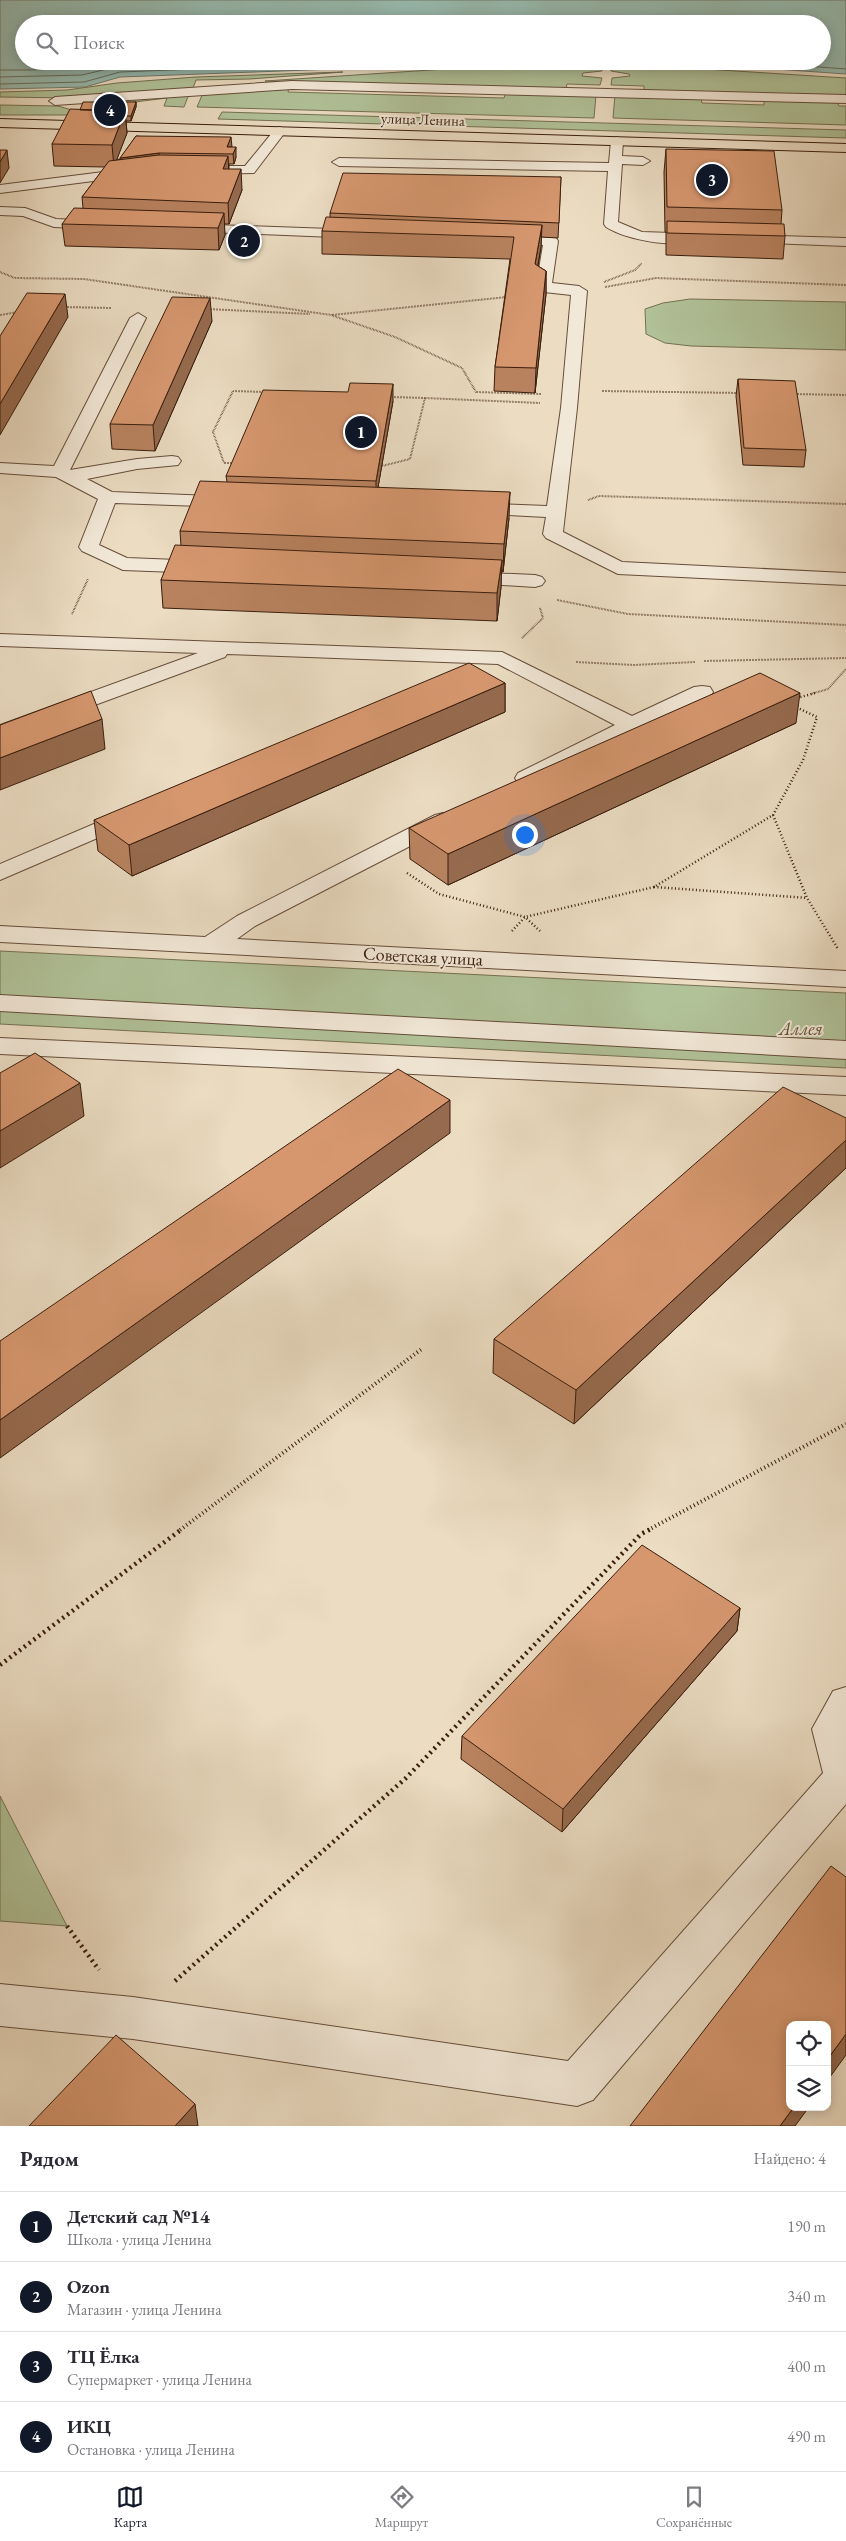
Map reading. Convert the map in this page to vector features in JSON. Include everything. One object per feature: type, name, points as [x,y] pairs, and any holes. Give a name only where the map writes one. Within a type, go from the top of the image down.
[{"type":"main road","name":"улица Ленина","points":[[0,123],[846,148]]},
{"type":"street","points":[[55,102],[292,85],[846,100]]},
{"type":"street","points":[[190,170],[249,170],[280,131]]},
{"type":"street","points":[[617,141],[611,224],[621,232],[644,236],[846,242]]},
{"type":"street","points":[[339,162],[615,164],[643,161]]},
{"type":"street","points":[[0,189],[152,170]]},
{"type":"street","points":[[0,211],[102,213]]},
{"type":"street","points":[[25,212],[54,223],[114,225]]},
{"type":"street","points":[[174,227],[372,234]]},
{"type":"street","points":[[492,239],[551,241],[544,287],[579,291],[557,512],[553,534],[618,568],[846,579]]},
{"type":"street","points":[[65,474],[138,318]]},
{"type":"street","points":[[0,468],[65,474],[172,461]]},
{"type":"street","points":[[65,474],[108,496],[248,501]]},
{"type":"street","points":[[108,496],[89,547],[123,564],[221,568]]},
{"type":"street","points":[[458,508],[557,512]]},
{"type":"street","points":[[446,578],[536,587]]},
{"type":"street","points":[[0,640],[496,657],[632,725]]},
{"type":"street","points":[[0,733],[231,648]]},
{"type":"street","points":[[444,677],[496,657]]},
{"type":"street","points":[[509,787],[702,692]]},
{"type":"street","points":[[0,873],[145,809]]},
{"type":"street","points":[[211,945],[246,921],[466,809]]},
{"type":"street","name":"Советская улица","points":[[0,934],[846,979]]},
{"type":"street","points":[[0,1003],[846,1050]]},
{"type":"street","points":[[0,1046],[846,1086]]},
{"type":"street","points":[[0,2005],[133,2018],[577,2084],[844,1778],[831,1729],[846,1703]]},
{"type":"path","points":[[579,291],[635,270],[651,254],[644,236]]},
{"type":"path","points":[[0,272],[15,278],[84,279],[331,315],[395,337],[462,368],[476,392],[550,394],[570,390],[748,393]]},
{"type":"path","points":[[579,291],[656,278],[846,285]]},
{"type":"path","points":[[204,310],[263,310],[331,315],[383,308],[511,297]]},
{"type":"path","points":[[62,307],[117,308]]},
{"type":"path","points":[[0,315],[26,311]]},
{"type":"path","points":[[243,464],[224,463],[213,432],[233,391],[271,392]]},
{"type":"path","points":[[787,394],[846,395]]},
{"type":"path","points":[[386,396],[542,403]]},
{"type":"path","points":[[378,467],[410,459],[425,398]]},
{"type":"path","points":[[557,512],[599,496],[846,504]]},
{"type":"path","points":[[61,641],[93,568],[89,547]]},
{"type":"path","points":[[536,587],[564,603],[628,614],[846,625]]},
{"type":"path","points":[[496,657],[543,618],[536,587]]},
{"type":"path","points":[[568,661],[634,665],[743,659],[846,658]]},
{"type":"path","points":[[793,699],[828,689],[846,669]]},
{"type":"path","points":[[654,887],[773,815],[803,760],[817,717],[793,705]]},
{"type":"path","points":[[773,815],[807,898],[838,949]]},
{"type":"path","points":[[510,933],[525,916],[654,887],[807,898]]},
{"type":"path","points":[[0,1665],[423,1348]]},
{"type":"path","points":[[133,2018],[406,1778],[641,1534],[846,1424]]},
{"type":"green space","points":[[431,70],[602,70],[583,73],[582,76],[602,78],[600,85],[567,84],[566,89],[265,81]]},
{"type":"green space","points":[[720,70],[846,78],[846,96],[644,91],[644,86],[611,85],[612,78],[630,76],[629,74],[611,71]]},
{"type":"green space","points":[[343,72],[250,79],[196,80],[193,88],[71,98],[0,97],[0,92],[67,90],[117,83],[196,77]]},
{"type":"green space","points":[[289,87],[288,92],[504,98],[506,92],[596,95],[594,118],[197,107],[203,93]]},
{"type":"green space","points":[[189,94],[184,107],[164,106],[167,98],[110,105],[78,103]]},
{"type":"green space","points":[[615,95],[701,98],[702,103],[764,105],[764,100],[837,102],[839,106],[846,106],[846,125],[613,118]]},
{"type":"green space","points":[[0,105],[58,106],[75,111],[73,115],[0,115]]},
{"type":"green space","points":[[222,112],[846,130],[846,138],[218,119]]},
{"type":"green space","points":[[690,299],[846,302],[846,350],[691,346],[665,343],[646,334],[645,309],[663,303]]},
{"type":"green space","name":"Аллея","points":[[0,951],[846,993],[846,1068],[0,1024]]},
{"type":"green space","points":[[0,1796],[67,1926],[0,1921]]},
{"type":"water","points":[[0,0],[846,0],[846,74],[789,70],[831,70],[831,15],[15,15],[15,70],[308,70],[120,77],[85,87],[0,89]]},
{"type":"building","points":[[83,102],[136,102],[131,116],[125,116],[125,111],[80,110]]},
{"type":"building","points":[[70,109],[125,111],[112,145],[52,144]]},
{"type":"building","points":[[136,136],[231,137],[227,147],[236,147],[233,154],[159,153],[120,158]]},
{"type":"building","points":[[666,149],[774,151],[782,210],[667,207]]},
{"type":"building","points":[[0,150],[7,150],[0,162]]},
{"type":"building","points":[[159,155],[228,156],[223,169],[241,169],[228,203],[82,197],[109,161]]},
{"type":"building","points":[[343,173],[561,177],[559,223],[330,213]]},
{"type":"building","points":[[74,208],[224,213],[218,228],[62,224]]},
{"type":"building","points":[[326,217],[542,225],[535,264],[546,271],[536,368],[495,367],[514,237],[322,231]]},
{"type":"building","points":[[667,221],[784,224],[785,236],[667,233]]},
{"type":"building","points":[[27,293],[65,294],[0,404],[0,336]]},
{"type":"building","points":[[172,297],[210,298],[153,425],[110,424]]},
{"type":"building","points":[[738,379],[795,381],[806,450],[744,448]]},
{"type":"building","points":[[350,383],[393,384],[376,481],[226,476],[263,390],[348,392]]},
{"type":"building","points":[[200,481],[510,492],[504,544],[180,531]]},
{"type":"building","points":[[175,545],[502,560],[497,593],[161,580]]},
{"type":"building","points":[[469,663],[505,683],[129,845],[94,820]]},
{"type":"building","points":[[760,673],[800,693],[448,854],[409,828]]},
{"type":"building","points":[[91,691],[102,719],[0,758],[0,725]]},
{"type":"building","points":[[35,1053],[80,1083],[0,1131],[0,1073]]},
{"type":"building","points":[[398,1069],[450,1100],[0,1420],[0,1341]]},
{"type":"building","points":[[783,1087],[846,1118],[846,1140],[576,1390],[494,1339]]},
{"type":"building","points":[[642,1545],[740,1608],[563,1809],[462,1736]]},
{"type":"building","points":[[831,1866],[846,1877],[846,2034],[831,2055],[831,2021],[786,2021],[786,2111],[791,2111],[780,2126],[630,2126]]},
{"type":"building","points":[[116,2035],[195,2104],[175,2126],[29,2126]]},
{"type":"place","name":"ИКЦ","points":[[110,110]]},
{"type":"place","name":"ТЦ Ёлка","points":[[712,180]]},
{"type":"place","name":"Ozon","points":[[244,241]]},
{"type":"place","name":"Детский сад №14","points":[[361,432]]}]
